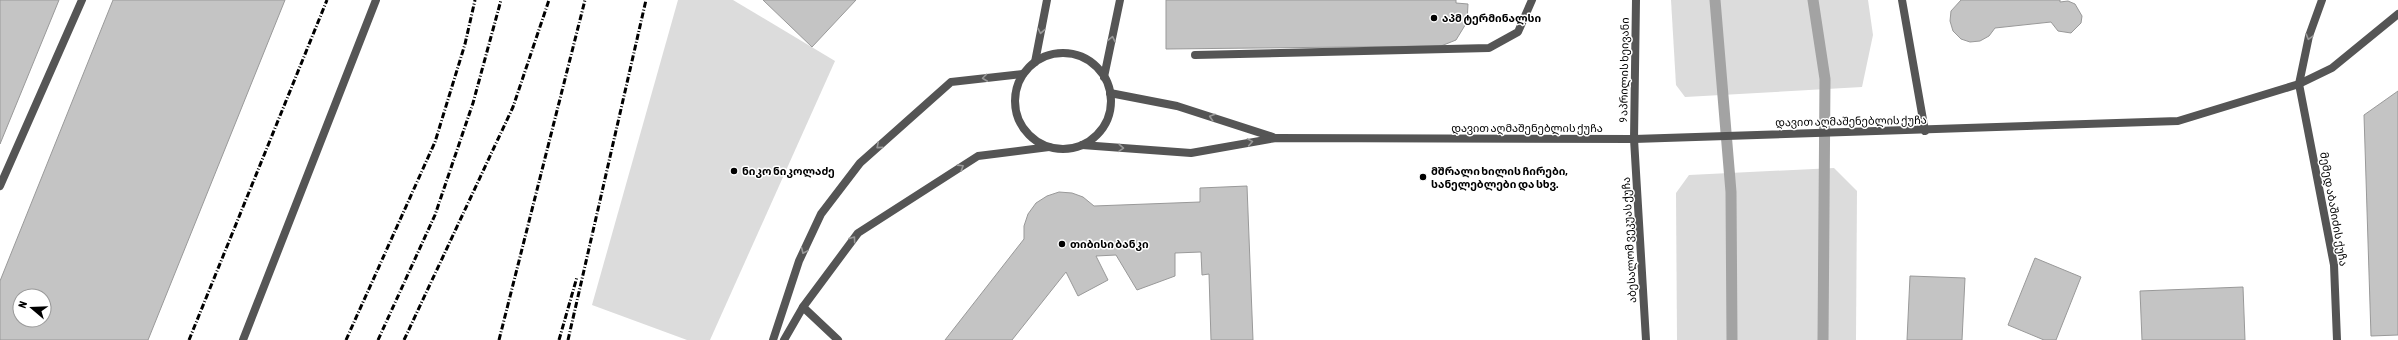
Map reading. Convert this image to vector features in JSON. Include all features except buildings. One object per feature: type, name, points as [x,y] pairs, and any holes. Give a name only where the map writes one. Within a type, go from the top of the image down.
[{"type":"street","points":[[0,186],[82,0]]},
{"type":"street","points":[[243,340],[376,0]]},
{"type":"street","points":[[1035,62],[1047,0]]},
{"type":"street","points":[[1104,77],[1120,0]]},
{"type":"street","points":[[1195,55],[1489,48],[1518,32],[1532,0]]},
{"type":"street","name":"9 აპრილის ხეივანი","points":[[1634,139],[1636,0]]},
{"type":"street","points":[[1902,0],[1925,131]]},
{"type":"street","points":[[2299,84],[2309,36],[2322,0]]},
{"type":"street","name":"დავით აღმაშენებლის ქუჩა","points":[[1082,145],[1191,153],[1276,138],[1634,139],[1888,130],[1925,131],[2178,120],[2299,84],[2332,68],[2398,14]]},
{"type":"street","points":[[784,340],[803,307],[858,233],[864,228],[978,156],[1049,147],[1066,149],[1082,145],[1095,136],[1105,124],[1110,109],[1110,93],[1104,77],[1094,64],[1075,55],[1065,53],[1049,55],[1035,62],[1023,74],[1015,91],[1015,110],[1021,126],[1034,140],[1049,147]]},
{"type":"street","points":[[772,340],[799,261],[821,214],[860,163],[951,82],[1023,74]]},
{"type":"street","name":"მემედ აბაშიძის ქუჩა","points":[[2299,84],[2334,265],[2338,340]]},
{"type":"street","name":"დავით აღმაშენებლის ქუჩა","points":[[1110,93],[1177,106],[1276,138]]},
{"type":"street","name":"აბესალომ ვეკუას ქუჩა","points":[[1634,139],[1646,340]]},
{"type":"street","points":[[803,307],[838,340]]},
{"type":"shaded area","points":[[678,0],[733,0],[835,61],[710,340],[687,340],[592,305]]},
{"type":"shaded area","points":[[1671,0],[1868,0],[1873,35],[1862,87],[1685,97],[1676,85]]},
{"type":"shaded area","points":[[1834,168],[1857,191],[1856,340],[1677,340],[1676,193],[1689,175]]},
{"type":"waterway","points":[[1715,0],[1731,192],[1732,340]]},
{"type":"waterway","points":[[1813,0],[1825,79],[1823,340]]},
{"type":"railway","points":[[189,340],[327,0]]},
{"type":"railway","points":[[346,340],[435,142],[465,44],[475,0]]},
{"type":"railway","points":[[378,340],[435,215],[473,103],[501,0]]},
{"type":"railway","points":[[404,340],[513,107],[549,0]]},
{"type":"railway","points":[[499,340],[585,0]]},
{"type":"railway","points":[[568,340],[646,0]]},
{"type":"railway","points":[[559,340],[577,277]]},
{"type":"place","name":"აპმ ტერმინალსი","points":[[1434,18]]},
{"type":"place","name":"ნიკო ნიკოლაძე","points":[[734,171]]},
{"type":"place","name":"მშრალი ხილის ჩირები, სანელებლები და სხვ.","points":[[1423,177]]},
{"type":"place","name":"თიბისი ბანკი","points":[[1062,244]]}]
